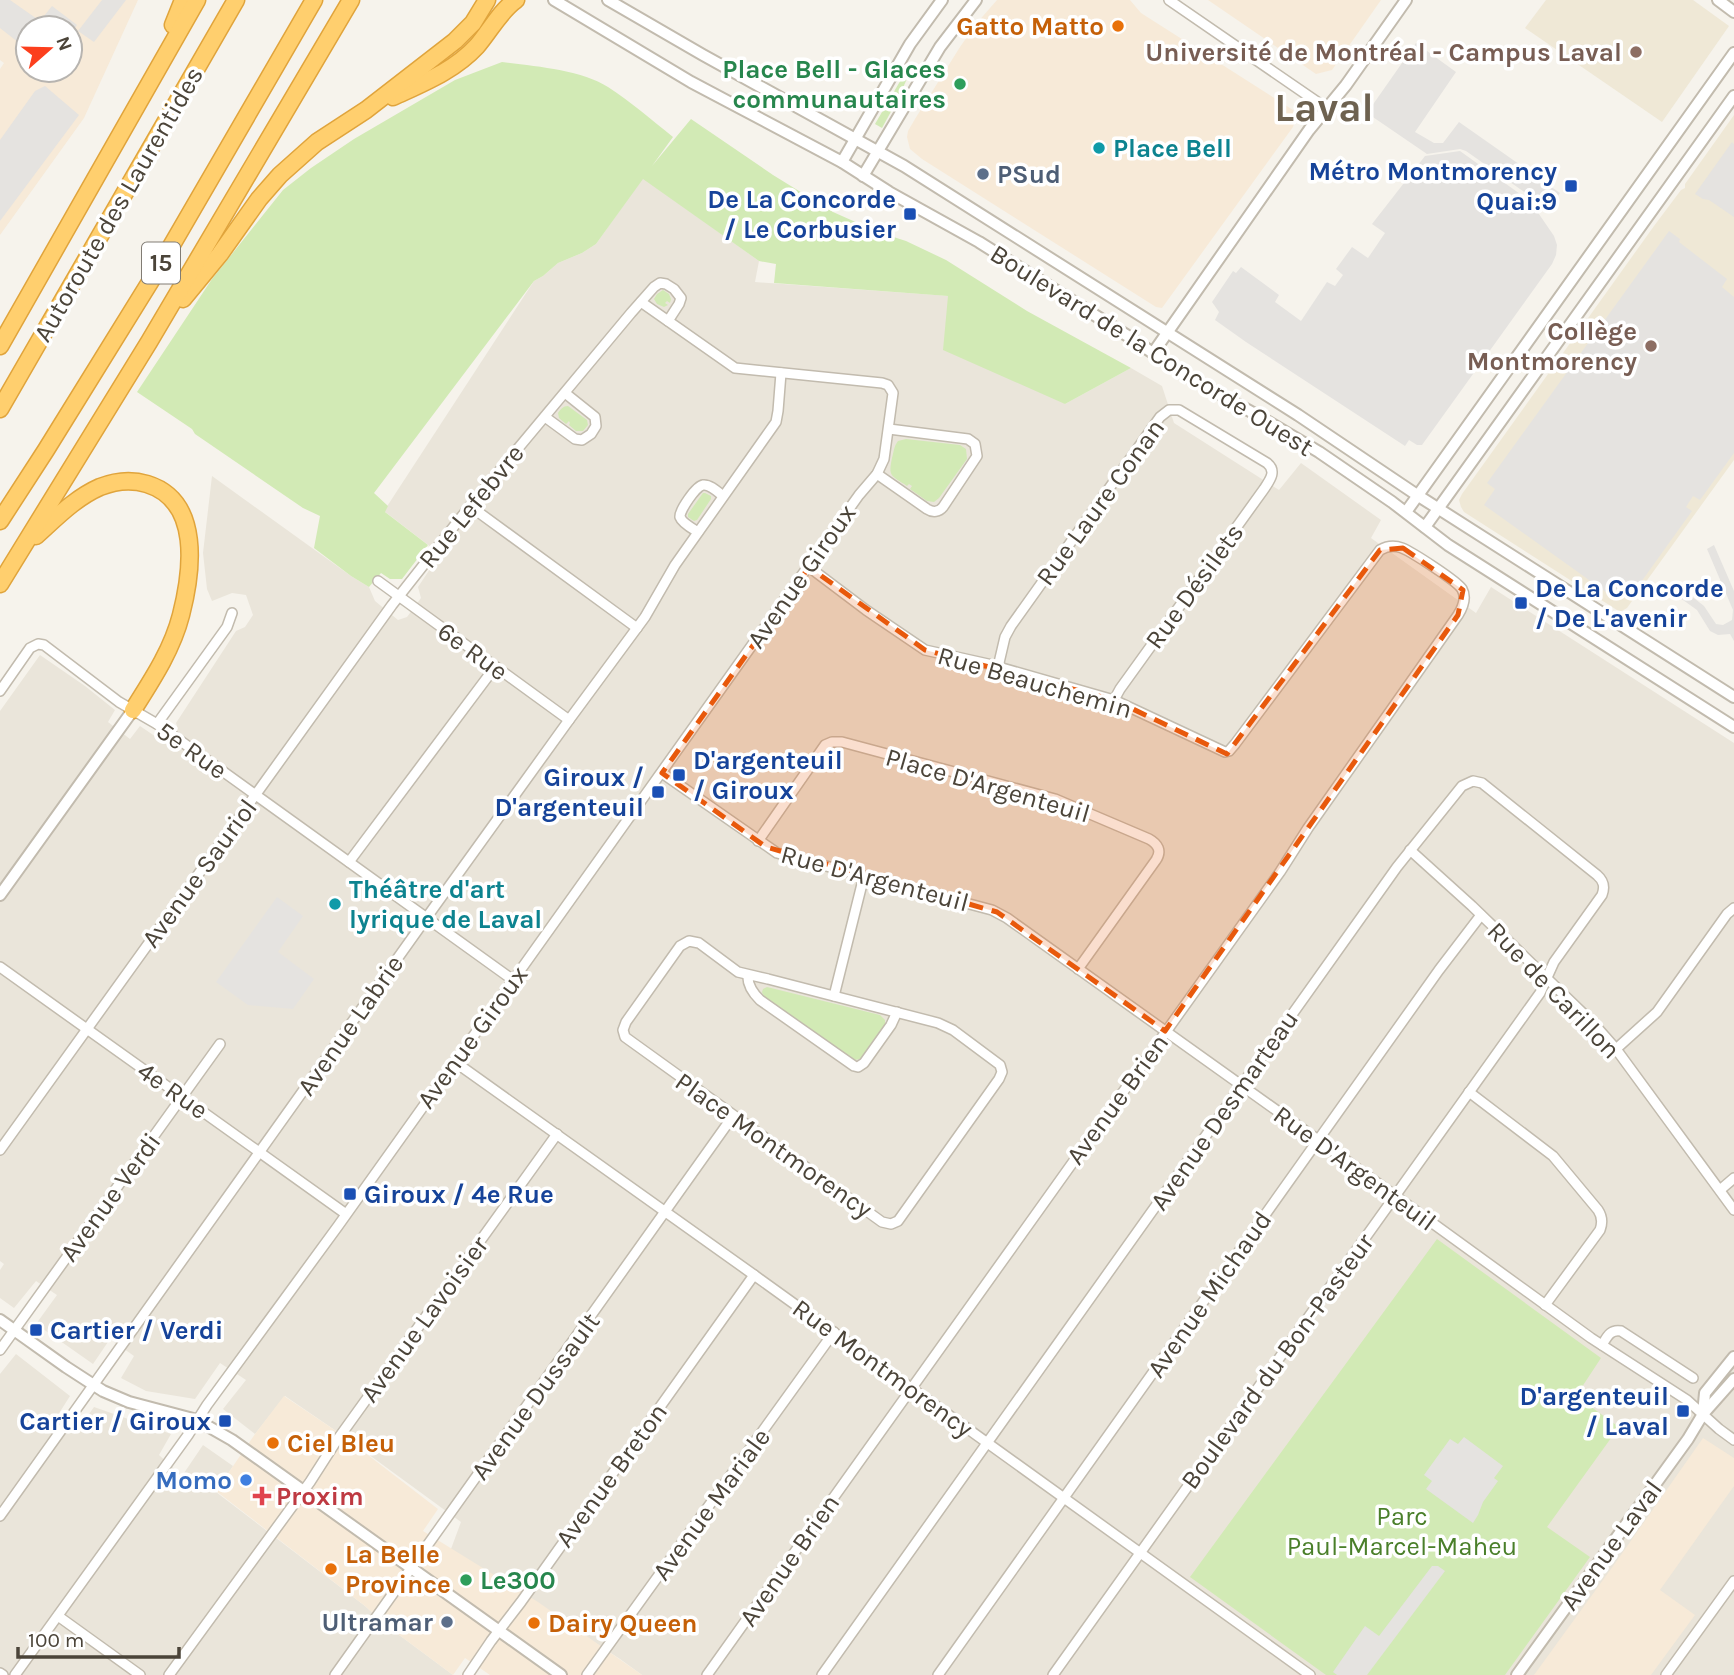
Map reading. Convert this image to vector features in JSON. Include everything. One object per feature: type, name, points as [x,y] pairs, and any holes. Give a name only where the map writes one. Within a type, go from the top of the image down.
[{"type":"highway","points":[[154,76],[183,0]]},
{"type":"highway","points":[[0,346],[197,0]]},
{"type":"highway","name":"Autoroute des Laurentides","points":[[0,409],[236,0]]},
{"type":"highway","name":"15","points":[[0,521],[149,284],[314,0]]},
{"type":"highway","points":[[0,584],[149,342],[351,0]]},
{"type":"highway","points":[[149,342],[280,175],[317,142],[366,110],[456,41],[473,23],[487,0]]},
{"type":"highway","points":[[366,110],[442,74],[453,66],[476,46],[516,0]]},
{"type":"highway","points":[[24,547],[76,500],[111,483],[132,481],[154,486],[169,495],[180,509],[189,539],[183,605],[168,650],[132,710]]},
{"type":"street","name":"Boulevard de la Concorde Ouest","points":[[554,0],[691,82],[842,162],[979,242],[1196,382],[1319,452],[1456,550],[1734,727]]},
{"type":"street","name":"Boulevard de la Concorde Ouest","points":[[608,0],[703,55],[879,150],[1298,415],[1417,495],[1734,697]]},
{"type":"street","points":[[842,162],[910,44],[942,0]]},
{"type":"street","points":[[863,176],[940,47],[976,0]]},
{"type":"street","points":[[1170,0],[1326,108]]},
{"type":"street","points":[[1153,353],[1326,108],[1346,85],[1406,0]]},
{"type":"street","points":[[1718,0],[1734,12]]},
{"type":"street","points":[[1406,512],[1734,53]]},
{"type":"street","points":[[1425,527],[1734,96]]},
{"type":"street","name":"Rue Lefebvre","points":[[399,596],[565,393],[657,285],[663,283],[670,285],[681,298],[668,321]]},
{"type":"street","points":[[642,302],[735,368],[781,373]]},
{"type":"street","name":"Avenue Giroux","points":[[15,1675],[862,490],[877,474],[884,459],[889,429],[893,393],[890,387],[882,383],[781,373]]},
{"type":"street","name":"Avenue Labrie","points":[[0,1516],[427,917],[645,617],[675,565],[776,422],[781,373]]},
{"type":"street","points":[[545,417],[575,439],[585,439],[591,434],[596,426],[595,417],[565,393]]},
{"type":"street","name":"Rue Laure Conan","points":[[998,667],[1005,637],[1011,626],[1166,411],[1174,409],[1185,413],[1267,463],[1272,471]]},
{"type":"street","points":[[877,474],[934,512],[943,507],[977,456],[976,447],[968,439],[889,429]]},
{"type":"street","name":"Rue Désilets","points":[[1114,700],[1271,479],[1272,471]]},
{"type":"street","points":[[698,532],[682,521],[682,509],[701,486],[706,485],[723,496]]},
{"type":"street","points":[[470,506],[637,628]]},
{"type":"street","name":"Rue Beauchemin","points":[[809,567],[920,648],[1114,700],[1222,751],[1229,751],[1376,554],[1387,547]]},
{"type":"street","name":"Avenue Brien","points":[[707,1675],[1284,866],[1462,608],[1463,590],[1455,582],[1403,548],[1387,547]]},
{"type":"street","name":"6e Rue","points":[[378,581],[569,720]]},
{"type":"street","name":"Avenue Sauriol","points":[[0,1150],[399,596]]},
{"type":"street","points":[[157,724],[227,627],[232,613]]},
{"type":"street","name":"5e Rue","points":[[0,691],[30,648],[40,644],[46,646],[92,683],[157,724],[513,980]]},
{"type":"street","points":[[349,862],[495,667]]},
{"type":"street","points":[[0,895],[132,710]]},
{"type":"street","name":"Place D'Argenteuil","points":[[758,841],[825,745],[832,741],[1062,802],[1149,839],[1157,845],[1160,852],[1078,969]]},
{"type":"street","name":"Rue D'Argenteuil","points":[[662,773],[777,853],[992,910],[1007,918],[1545,1305],[1687,1400],[1734,1440]]},
{"type":"street","name":"Avenue Desmarteau","points":[[822,1675],[1410,850],[1462,786],[1470,781],[1485,785],[1600,877],[1604,886],[1602,895],[1554,962],[1547,978]]},
{"type":"street","name":"Rue de Carillon","points":[[1410,850],[1585,1014],[1616,1049],[1734,1210]]},
{"type":"street","points":[[834,996],[864,876]]},
{"type":"street","points":[[1616,1049],[1657,1012],[1734,908]]},
{"type":"street","name":"Avenue Michaud","points":[[938,1675],[1439,970],[1481,915]]},
{"type":"street","name":"Place Montmorency","points":[[686,942],[696,942],[738,972],[834,996],[933,1021],[953,1030],[1001,1067],[1002,1072],[993,1087],[896,1222],[891,1224],[882,1222],[629,1041],[623,1030],[625,1022],[680,946],[686,942]]},
{"type":"street","name":"4e Rue","points":[[0,967],[346,1214]]},
{"type":"street","name":"Place Montmorency","points":[[748,975],[750,988],[760,1000],[854,1066],[861,1066],[865,1062],[891,1026],[897,1012]]},
{"type":"street","name":"Boulevard du Bon-Pasteur","points":[[1053,1675],[1540,993],[1547,978]]},
{"type":"street","name":"Avenue Verdi","points":[[0,1350],[220,1044]]},
{"type":"street","name":"Rue Montmorency","points":[[455,1062],[1310,1675]]},
{"type":"street","points":[[1469,1092],[1553,1156],[1601,1216],[1598,1233],[1545,1305]]},
{"type":"street","name":"Avenue Dussault","points":[[335,1675],[733,1116]]},
{"type":"street","name":"Avenue Lavoisier","points":[[169,1675],[557,1134]]},
{"type":"street","points":[[1720,1190],[1734,1178]]},
{"type":"street","name":"Avenue Breton","points":[[468,1675],[754,1275]]},
{"type":"street","points":[[0,1320],[93,1386],[129,1402],[197,1420],[212,1427],[561,1675]]},
{"type":"street","points":[[1602,1345],[1614,1330],[1621,1331],[1693,1378]]},
{"type":"street","name":"Avenue Mariale","points":[[587,1675],[834,1332]]},
{"type":"street","points":[[1703,1414],[1705,1393],[1734,1357]]},
{"type":"street","points":[[1703,1414],[1734,1379]]},
{"type":"street","name":"Avenue Laval","points":[[1517,1675],[1688,1439],[1703,1414]]},
{"type":"street","points":[[1666,1675],[1734,1581]]},
{"type":"street","points":[[58,1616],[140,1675]]},
{"type":"highlighted area","points":[[1403,548],[1463,590],[1458,615],[1165,1031],[997,912],[766,847],[662,773],[809,567],[925,650],[1114,700],[1227,754],[1380,550]]},
{"type":"shaded area","points":[[0,0],[138,0],[84,118],[0,235],[0,69],[4,63],[0,60]]},
{"type":"shaded area","points":[[0,0],[10,0],[30,14],[14,14],[14,39],[0,28]]},
{"type":"shaded area","points":[[102,0],[126,0],[94,42],[84,35],[84,23]]},
{"type":"shaded area","name":"Place Bell","points":[[997,0],[1130,0],[1141,13],[1293,110],[1296,118],[1293,127],[1162,308],[1156,307],[910,149],[908,131],[915,119],[960,47]]},
{"type":"shaded area","points":[[1208,0],[1381,0],[1332,70],[1316,74]]},
{"type":"shaded area","name":"Université de Montréal - Campus Laval","points":[[1546,0],[1693,0],[1729,26],[1662,122],[1525,28]]},
{"type":"shaded area","points":[[52,6],[63,14],[46,14]]},
{"type":"shaded area","points":[[1416,43],[1456,72],[1415,132],[1434,143],[1443,143],[1459,122],[1560,193],[1550,210],[1466,151],[1460,149],[1427,154],[1367,113]]},
{"type":"shaded area","points":[[45,86],[79,115],[0,221],[0,140],[35,91]]},
{"type":"shaded area","name":"Collège Montmorency","points":[[1734,115],[1734,460],[1627,608],[1620,612],[1464,512],[1459,500],[1654,226],[1685,188],[1685,184]]},
{"type":"shaded area","points":[[1732,142],[1734,144],[1734,217],[1695,194]]},
{"type":"shaded area","points":[[1460,151],[1530,201],[1554,236],[1556,255],[1422,445],[1409,440],[1405,446],[1215,320],[1219,312],[1212,302],[1233,271],[1236,273],[1241,267],[1279,295],[1275,302],[1301,321],[1327,282],[1335,286],[1343,275],[1336,269],[1352,247],[1368,258],[1385,233],[1372,224],[1425,156]]},
{"type":"shaded area","points":[[643,178],[759,261],[755,282],[949,296],[1065,404],[1131,368],[1162,386],[1174,423],[1279,490],[1301,463],[1381,520],[1371,538],[1476,613],[1491,587],[1734,743],[1734,1675],[642,1675],[451,1549],[461,1522],[285,1396],[255,1434],[223,1409],[246,1380],[220,1363],[195,1399],[146,1391],[121,1378],[134,1356],[110,1339],[93,1364],[36,1324],[57,1295],[36,1281],[14,1308],[0,1298],[0,1270],[4,1264],[0,1261],[0,711],[40,655],[115,710],[108,722],[130,739],[140,726],[165,743],[236,631],[245,627],[253,615],[246,595],[232,593],[212,601],[207,589],[203,553],[212,476],[369,587],[375,601],[398,620],[407,617],[421,598],[418,587],[440,554],[384,511],[534,281],[558,263],[596,244]]},
{"type":"shaded area","name":"Collège Montmorency","points":[[1669,231],[1727,279],[1722,287],[1734,297],[1734,453],[1700,500],[1693,496],[1686,507],[1692,511],[1636,589],[1628,584],[1617,600],[1484,505],[1495,489],[1487,483]]},
{"type":"shaded area","points":[[1714,545],[1734,591],[1734,641],[1730,634],[1718,635],[1710,631],[1697,610],[1676,595],[1681,588],[1704,606],[1716,624],[1723,625],[1732,620],[1733,610],[1707,549]]},
{"type":"shaded area","points":[[277,897],[303,916],[278,952],[314,979],[293,1009],[248,1005],[216,982]]},
{"type":"shaded area","points":[[16,1354],[70,1396],[56,1418],[75,1434],[94,1407],[171,1434],[159,1455],[182,1476],[203,1445],[233,1466],[216,1492],[453,1675],[0,1675],[0,1374]]},
{"type":"shaded area","points":[[284,1396],[342,1435],[438,1509],[423,1531],[538,1602],[642,1675],[490,1675],[465,1658],[453,1675],[387,1626],[216,1491]]},
{"type":"shaded area","points":[[1464,1437],[1503,1466],[1494,1478],[1498,1481],[1483,1502],[1473,1523],[1426,1489],[1432,1481],[1424,1475],[1450,1439],[1458,1444]]},
{"type":"shaded area","points":[[1703,1438],[1734,1458],[1734,1486],[1660,1590],[1695,1615],[1651,1675],[1534,1675],[1616,1562]]},
{"type":"shaded area","points":[[1432,1566],[1438,1566],[1445,1571],[1367,1675],[1337,1675],[1333,1672],[1365,1626],[1379,1636]]},
{"type":"green space","points":[[502,62],[585,76],[617,93],[673,137],[652,166],[691,119],[833,212],[946,260],[1027,311],[1131,368],[1065,404],[943,350],[948,296],[774,283],[776,264],[759,261],[643,179],[596,244],[558,263],[534,281],[374,493],[388,506],[385,512],[428,545],[402,579],[390,579],[381,573],[369,587],[314,548],[320,516],[303,508],[137,392],[212,279],[283,190],[354,139],[455,80]]},
{"type":"green space","points":[[909,66],[912,67],[899,97],[882,128],[875,124]]},
{"type":"green space","points":[[663,290],[671,299],[664,307],[654,299]]},
{"type":"green space","points":[[568,406],[587,420],[588,425],[583,431],[576,431],[569,425],[569,421],[566,424],[559,418],[558,413]]},
{"type":"green space","points":[[906,439],[960,445],[966,449],[967,459],[934,502],[927,501],[910,489],[912,486],[907,486],[891,472],[896,445],[898,441]]},
{"type":"green space","points":[[703,493],[711,496],[711,499],[694,521],[688,514]]},
{"type":"green space","points":[[767,987],[880,1015],[885,1020],[885,1025],[861,1059],[854,1060],[764,997],[762,992]]},
{"type":"green space","name":"Parc Paul-Marcel-Maheu","points":[[1437,1239],[1601,1358],[1576,1396],[1619,1427],[1547,1527],[1590,1557],[1505,1675],[1326,1675],[1190,1577]]},
{"type":"place","name":"Gatto Matto","points":[[1118,26]]},
{"type":"place","name":"Université de Montréal - Campus Laval","points":[[1636,52]]},
{"type":"place","name":"Place Bell - Glaces communautaires","points":[[960,84]]},
{"type":"place","name":"Place Bell","points":[[1099,148]]},
{"type":"place","name":"PSud","points":[[983,174]]},
{"type":"place","name":"Métro Montmorency Quai:9","points":[[1571,186]]},
{"type":"place","name":"De La Concorde / Le Corbusier","points":[[910,214]]},
{"type":"place","name":"Collège Montmorency","points":[[1651,346]]},
{"type":"place","name":"De La Concorde / De L'avenir","points":[[1521,603]]},
{"type":"place","name":"D'argenteuil / Giroux","points":[[679,775]]},
{"type":"place","name":"Giroux / D'argenteuil","points":[[658,792]]},
{"type":"place","name":"Théâtre d'art lyrique de Laval","points":[[335,904]]},
{"type":"place","name":"Giroux / 4e Rue","points":[[350,1194]]},
{"type":"place","name":"Cartier / Verdi","points":[[36,1330]]},
{"type":"place","name":"D'argenteuil / Laval","points":[[1683,1411]]},
{"type":"place","name":"Cartier / Giroux","points":[[225,1421]]},
{"type":"place","name":"Ciel Bleu","points":[[273,1443]]},
{"type":"place","name":"Momo","points":[[246,1480]]},
{"type":"place","name":"Proxim","points":[[262,1496]]},
{"type":"place","name":"La Belle Province","points":[[331,1569]]},
{"type":"place","name":"Le300","points":[[466,1580]]},
{"type":"place","name":"Ultramar","points":[[447,1622]]},
{"type":"place","name":"Dairy Queen","points":[[534,1623]]},
{"type":"district","name":"Laval","points":[[1324,107]]}]
